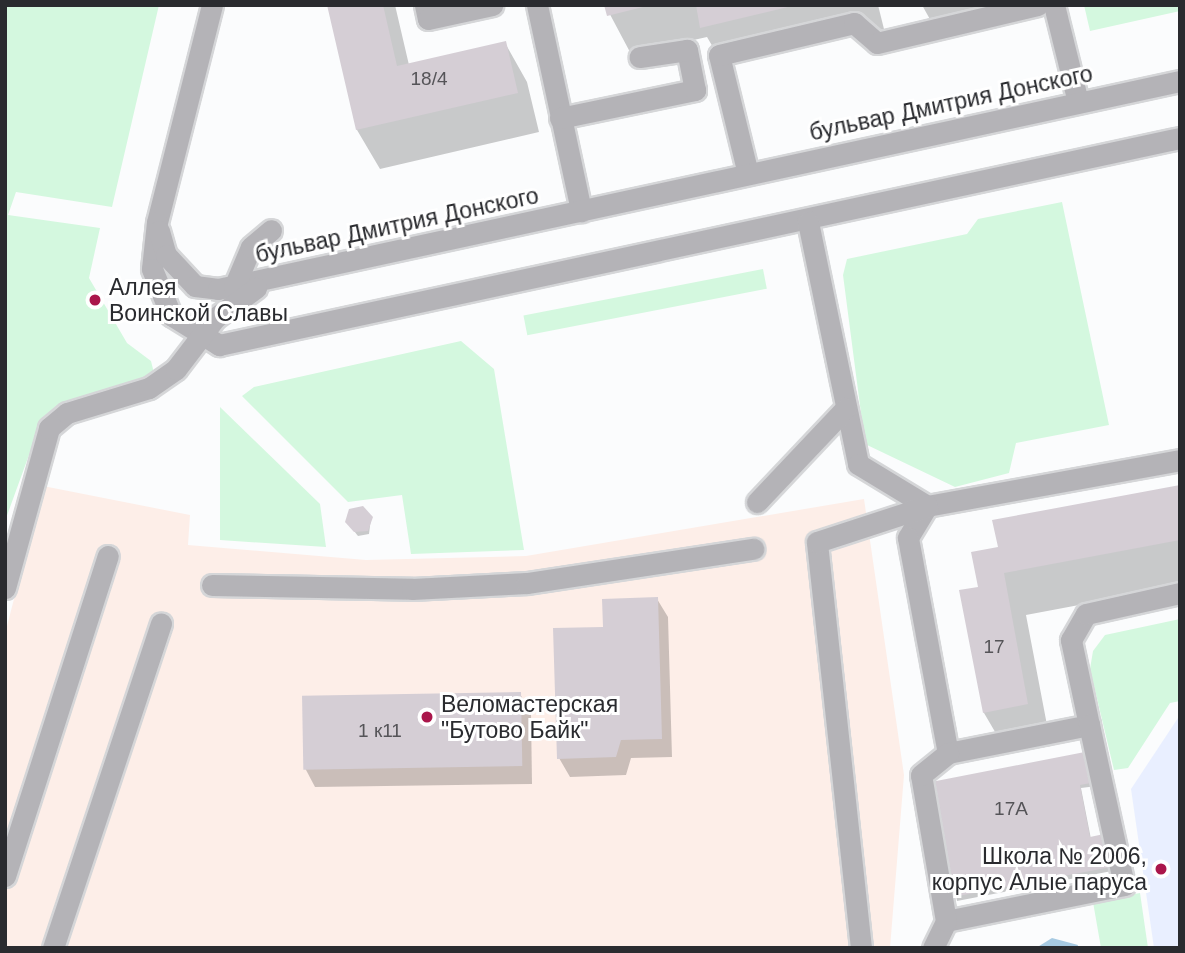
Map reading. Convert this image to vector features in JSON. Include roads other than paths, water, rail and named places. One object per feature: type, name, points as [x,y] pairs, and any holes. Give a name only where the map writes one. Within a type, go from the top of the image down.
[{"type":"street","points":[[212,5],[157,222],[156,289],[170,315],[199,338],[219,345],[808,222],[1180,138]]},
{"type":"street","points":[[425,5],[428,19],[492,5]]},
{"type":"street","points":[[537,5],[581,211]]},
{"type":"street","points":[[1054,5],[1078,102]]},
{"type":"street","points":[[748,174],[719,55],[854,23],[877,43],[1029,6]]},
{"type":"street","points":[[560,118],[695,89],[687,50],[640,57]]},
{"type":"street","name":"бульвар Дмитрия Донского","points":[[157,222],[166,255],[195,286],[234,287],[1180,80]]},
{"type":"street","points":[[808,222],[858,464],[927,506]]},
{"type":"street","points":[[234,287],[251,247],[271,230]]},
{"type":"street","points":[[5,587],[49,428],[67,413],[149,388],[176,369],[199,338],[241,296],[270,281]]},
{"type":"street","points":[[757,502],[846,408]]},
{"type":"street","points":[[861,948],[817,542],[927,506],[1180,460]]},
{"type":"street","points":[[927,506],[908,538],[948,754]]},
{"type":"street","points":[[212,585],[412,589],[527,583],[753,549]]},
{"type":"street","points":[[5,876],[108,556]]},
{"type":"street","points":[[946,921],[1124,885],[1071,640],[1086,614],[1180,593]]},
{"type":"street","points":[[53,948],[162,623]]},
{"type":"street","points":[[933,948],[946,921],[920,775],[948,754],[1089,724]]},
{"type":"water","points":[[1052,938],[1078,945],[1077,948],[1036,948]]},
{"type":"place","name":"Аллея Воинской Славы","points":[[95,300]]},
{"type":"place","name":"Веломастерская \"Бутово Байк\"","points":[[427,717]]},
{"type":"place","name":"Школа № 2006, корпус Алые паруса","points":[[1161,869]]}]
